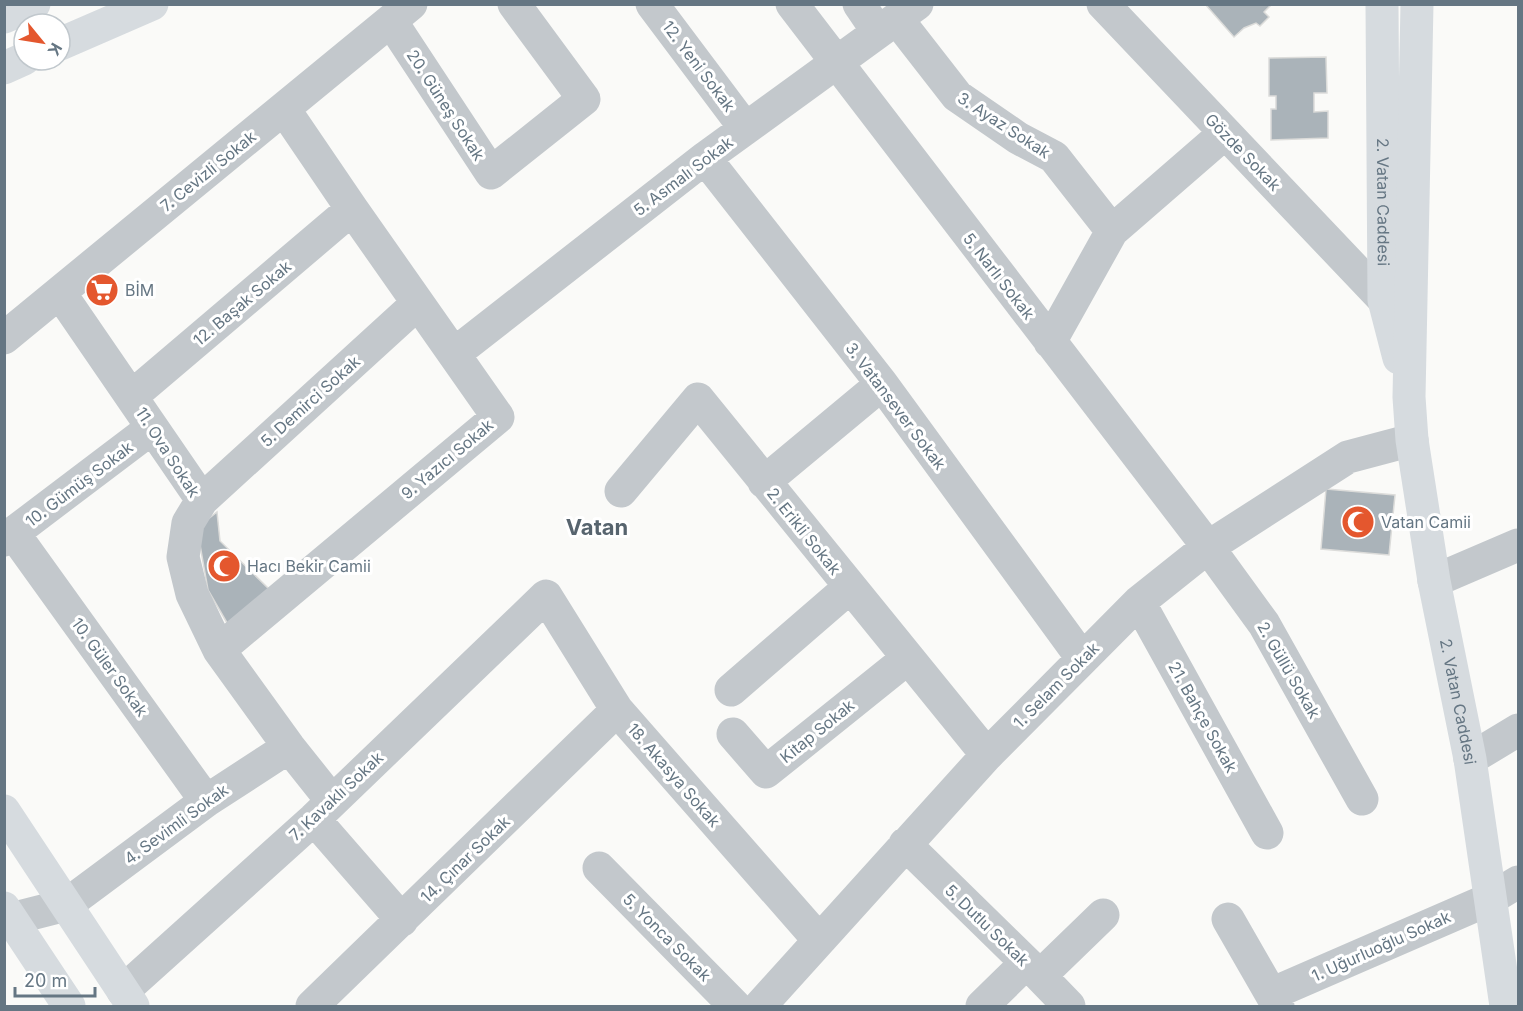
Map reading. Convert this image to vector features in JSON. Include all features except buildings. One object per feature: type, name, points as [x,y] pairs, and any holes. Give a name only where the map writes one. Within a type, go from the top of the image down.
[{"type":"main road","points":[[72,39],[152,4]]},
{"type":"main road","name":"2. Vatan Caddesi","points":[[1416,4],[1409,397],[1412,440],[1434,581],[1470,759],[1506,1006]]},
{"type":"main road","name":"2. Vatan Caddesi","points":[[1378,10],[1384,300],[1409,397]]},
{"type":"main road","points":[[4,811],[128,999]]},
{"type":"main road","points":[[7,917],[69,1006]]},
{"type":"street","name":"20. Güneş Sokak","points":[[401,13],[491,173],[584,99],[514,4]]},
{"type":"street","name":"12. Yeni Sokak","points":[[652,4],[745,128]]},
{"type":"street","name":"5. Narlı Sokak","points":[[792,4],[1208,547]]},
{"type":"street","name":"3. Ayaz Sokak","points":[[859,4],[897,19],[957,96],[1018,138],[1053,157],[1112,231]]},
{"type":"street","name":"Gözde Sokak","points":[[1102,4],[1384,300]]},
{"type":"street","name":"7. Cevizli Sokak","points":[[4,338],[401,13]]},
{"type":"street","name":"5. Asmalı Sokak","points":[[454,354],[705,158],[897,19]]},
{"type":"street","name":"9. Yazıcı Sokak","points":[[219,650],[498,417],[284,109]]},
{"type":"street","points":[[1050,342],[1112,231],[1225,134]]},
{"type":"street","name":"3. Vatansever Sokak","points":[[705,158],[882,384],[1082,658]]},
{"type":"street","name":"12. Başak Sokak","points":[[132,396],[352,209]]},
{"type":"street","name":"11. Ova Sokak","points":[[60,293],[202,500],[188,523],[183,556],[192,594],[219,650],[289,747],[323,810],[402,920]]},
{"type":"street","name":"5. Demirci Sokak","points":[[202,500],[418,303]]},
{"type":"street","points":[[764,482],[882,384]]},
{"type":"street","name":"2. Erikli Sokak","points":[[621,491],[698,399],[987,755]]},
{"type":"street","name":"10. Gümüş Sokak","points":[[9,537],[152,428]]},
{"type":"street","name":"1. Selam Sokak","points":[[760,1006],[987,755],[1139,602],[1208,547],[1348,457],[1412,440]]},
{"type":"street","name":"10. Güler Sokak","points":[[9,537],[206,801]]},
{"type":"street","points":[[1434,581],[1518,545]]},
{"type":"street","name":"2. Güllü Sokak","points":[[1208,547],[1264,624],[1362,799]]},
{"type":"street","points":[[731,690],[850,587]]},
{"type":"street","name":"18. Akasya Sokak","points":[[546,596],[616,710],[819,940]]},
{"type":"street","name":"7. Kavaklı Sokak","points":[[128,999],[546,596]]},
{"type":"street","name":"21. Bahçe Sokak","points":[[1139,602],[1267,833]]},
{"type":"street","name":"Kitap Sokak","points":[[733,734],[766,772],[908,658]]},
{"type":"street","name":"14. Çınar Sokak","points":[[312,1006],[616,710]]},
{"type":"street","points":[[1470,759],[1518,730]]},
{"type":"street","name":"4. Sevimli Sokak","points":[[66,905],[206,801],[289,747]]},
{"type":"street","name":"5. Dutlu Sokak","points":[[905,844],[1069,1006]]},
{"type":"street","name":"5. Yonca Sokak","points":[[598,868],[735,1006]]},
{"type":"street","name":"1. Uğurluoğlu Sokak","points":[[1275,1000],[1490,899],[1518,882]]},
{"type":"street","points":[[7,917],[66,905]]},
{"type":"street","points":[[982,1006],[1033,970],[1103,915]]},
{"type":"street","points":[[1228,919],[1275,1000]]},
{"type":"place","name":"BİM","points":[[102,290]]},
{"type":"place","name":"Vatan Camii","points":[[1358,522]]},
{"type":"place","name":"Hacı Bekir Camii","points":[[224,566]]},
{"type":"district","name":"Vatan","points":[[597,527]]}]
